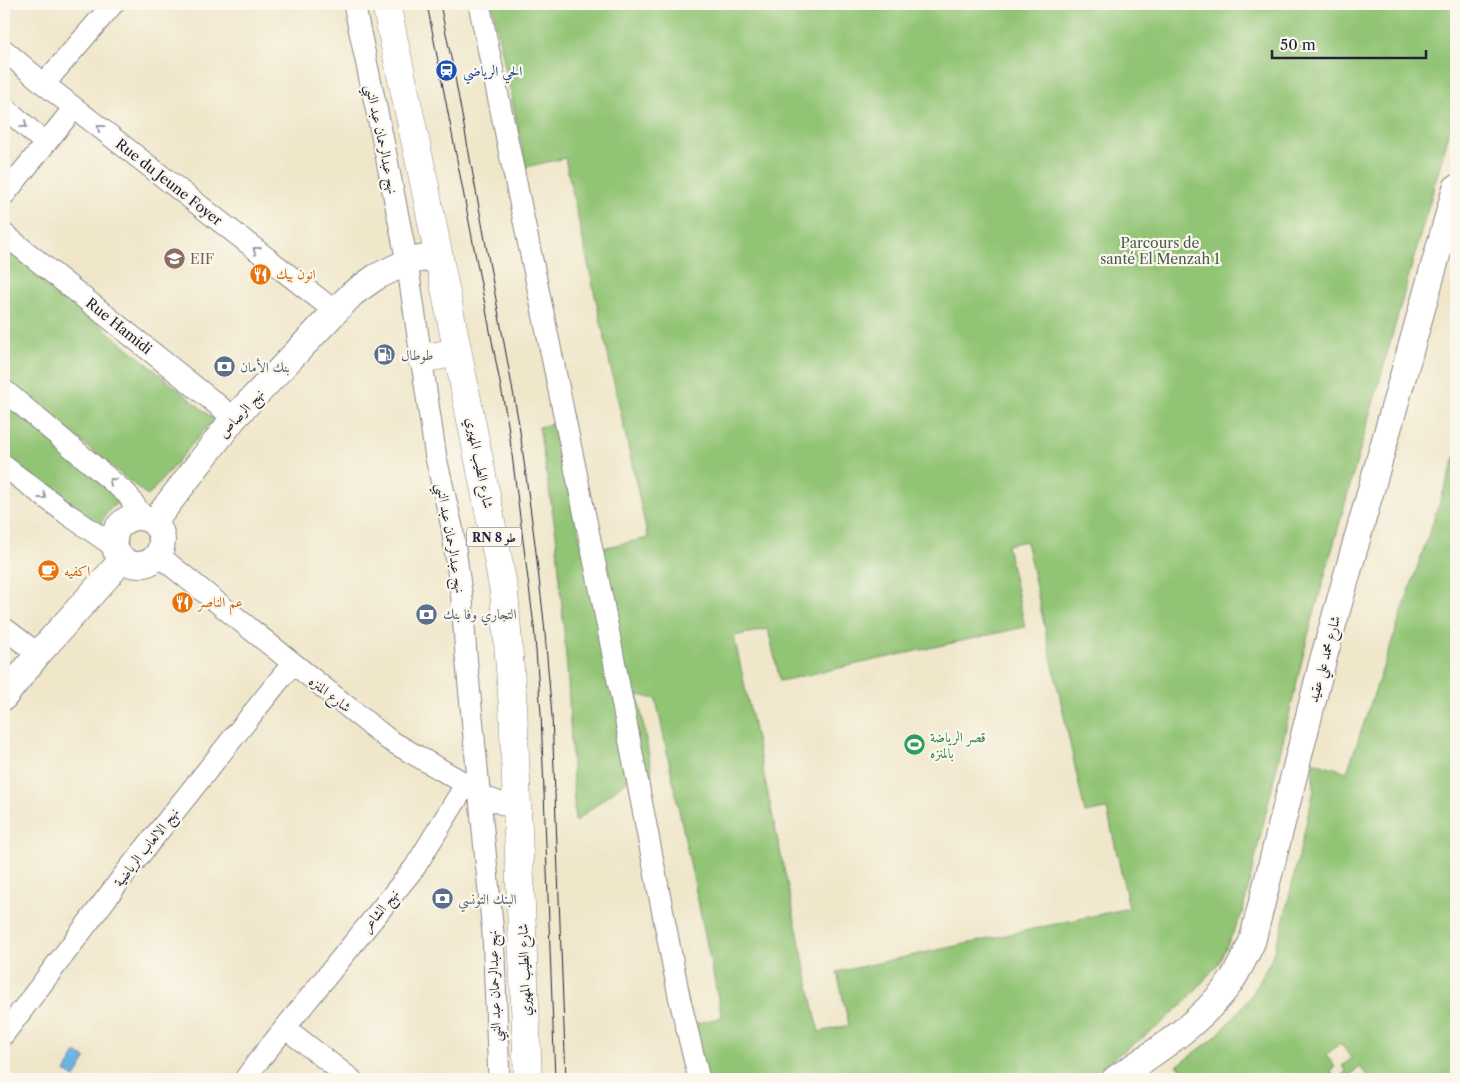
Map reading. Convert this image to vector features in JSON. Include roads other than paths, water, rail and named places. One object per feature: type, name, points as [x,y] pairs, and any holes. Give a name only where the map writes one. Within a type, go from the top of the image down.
[{"type":"main road","name":"شارع الطيب المهيري","points":[[386,4],[438,254],[504,592],[513,707],[528,1079]]},
{"type":"main road","points":[[422,359],[457,352]]},
{"type":"street","points":[[44,84],[113,4]]},
{"type":"street","name":"نهج عبدالرحمان عبد النبي","points":[[354,4],[407,262],[436,458],[452,527],[462,599],[473,790],[493,933],[499,1079]]},
{"type":"street","points":[[479,4],[602,598],[677,986],[699,1079]]},
{"type":"street","name":"Rue du Jeune Foyer","points":[[4,50],[74,108],[336,312]]},
{"type":"street","points":[[4,107],[45,143]]},
{"type":"street","points":[[4,195],[74,108]]},
{"type":"street","name":"شارع محمد علي عقيد","points":[[1115,1079],[1146,1058],[1199,1016],[1230,983],[1243,962],[1252,942],[1323,660],[1456,188]]},
{"type":"street","name":"Rue Hamidi","points":[[4,234],[234,418]]},
{"type":"street","name":"نهج الرصاص","points":[[149,520],[234,418],[352,294],[376,277],[407,262],[438,254]]},
{"type":"street","points":[[4,390],[127,494],[149,520],[160,529],[162,547],[158,555],[148,563],[135,565],[4,466]]},
{"type":"street","points":[[119,553],[114,539],[121,524],[128,519],[149,520]]},
{"type":"street","points":[[4,697],[119,553]]},
{"type":"street","name":"شارع المنزه","points":[[158,555],[389,740],[473,790],[517,809]]},
{"type":"street","points":[[4,628],[38,654]]},
{"type":"street","name":"نهج الالعاب الرياضية","points":[[4,1034],[127,871],[292,664]]},
{"type":"street","name":"نهج الشاعر","points":[[245,1079],[415,867],[473,790]]},
{"type":"street","points":[[285,1028],[351,1079]]},
{"type":"water","points":[[76,1053],[86,1058],[75,1078],[65,1072]]},
{"type":"tram line","points":[[427,4],[508,424],[534,626],[541,714],[555,1079]]},
{"type":"tram line","points":[[440,4],[519,424],[535,544],[552,716],[566,1079]]},
{"type":"place","name":"الحي الرياضي","points":[[447,71]]},
{"type":"place","name":"EIF","points":[[174,259]]},
{"type":"place","name":"انون بيك","points":[[260,274]]},
{"type":"place","name":"طوطال","points":[[385,355]]},
{"type":"place","name":"بنك الأمان","points":[[224,367]]},
{"type":"place","name":"اكفيه","points":[[48,571]]},
{"type":"place","name":"عم الناصر","points":[[182,602]]},
{"type":"place","name":"التجاري وفا بنك","points":[[427,614]]},
{"type":"place","name":"قصر الرياضة بالمنزه","points":[[914,745]]},
{"type":"place","name":"البنك التونسي","points":[[442,899]]},
{"type":"park label","name":"Parcours de santé El Menzah 1","points":[[1160,252]]}]
